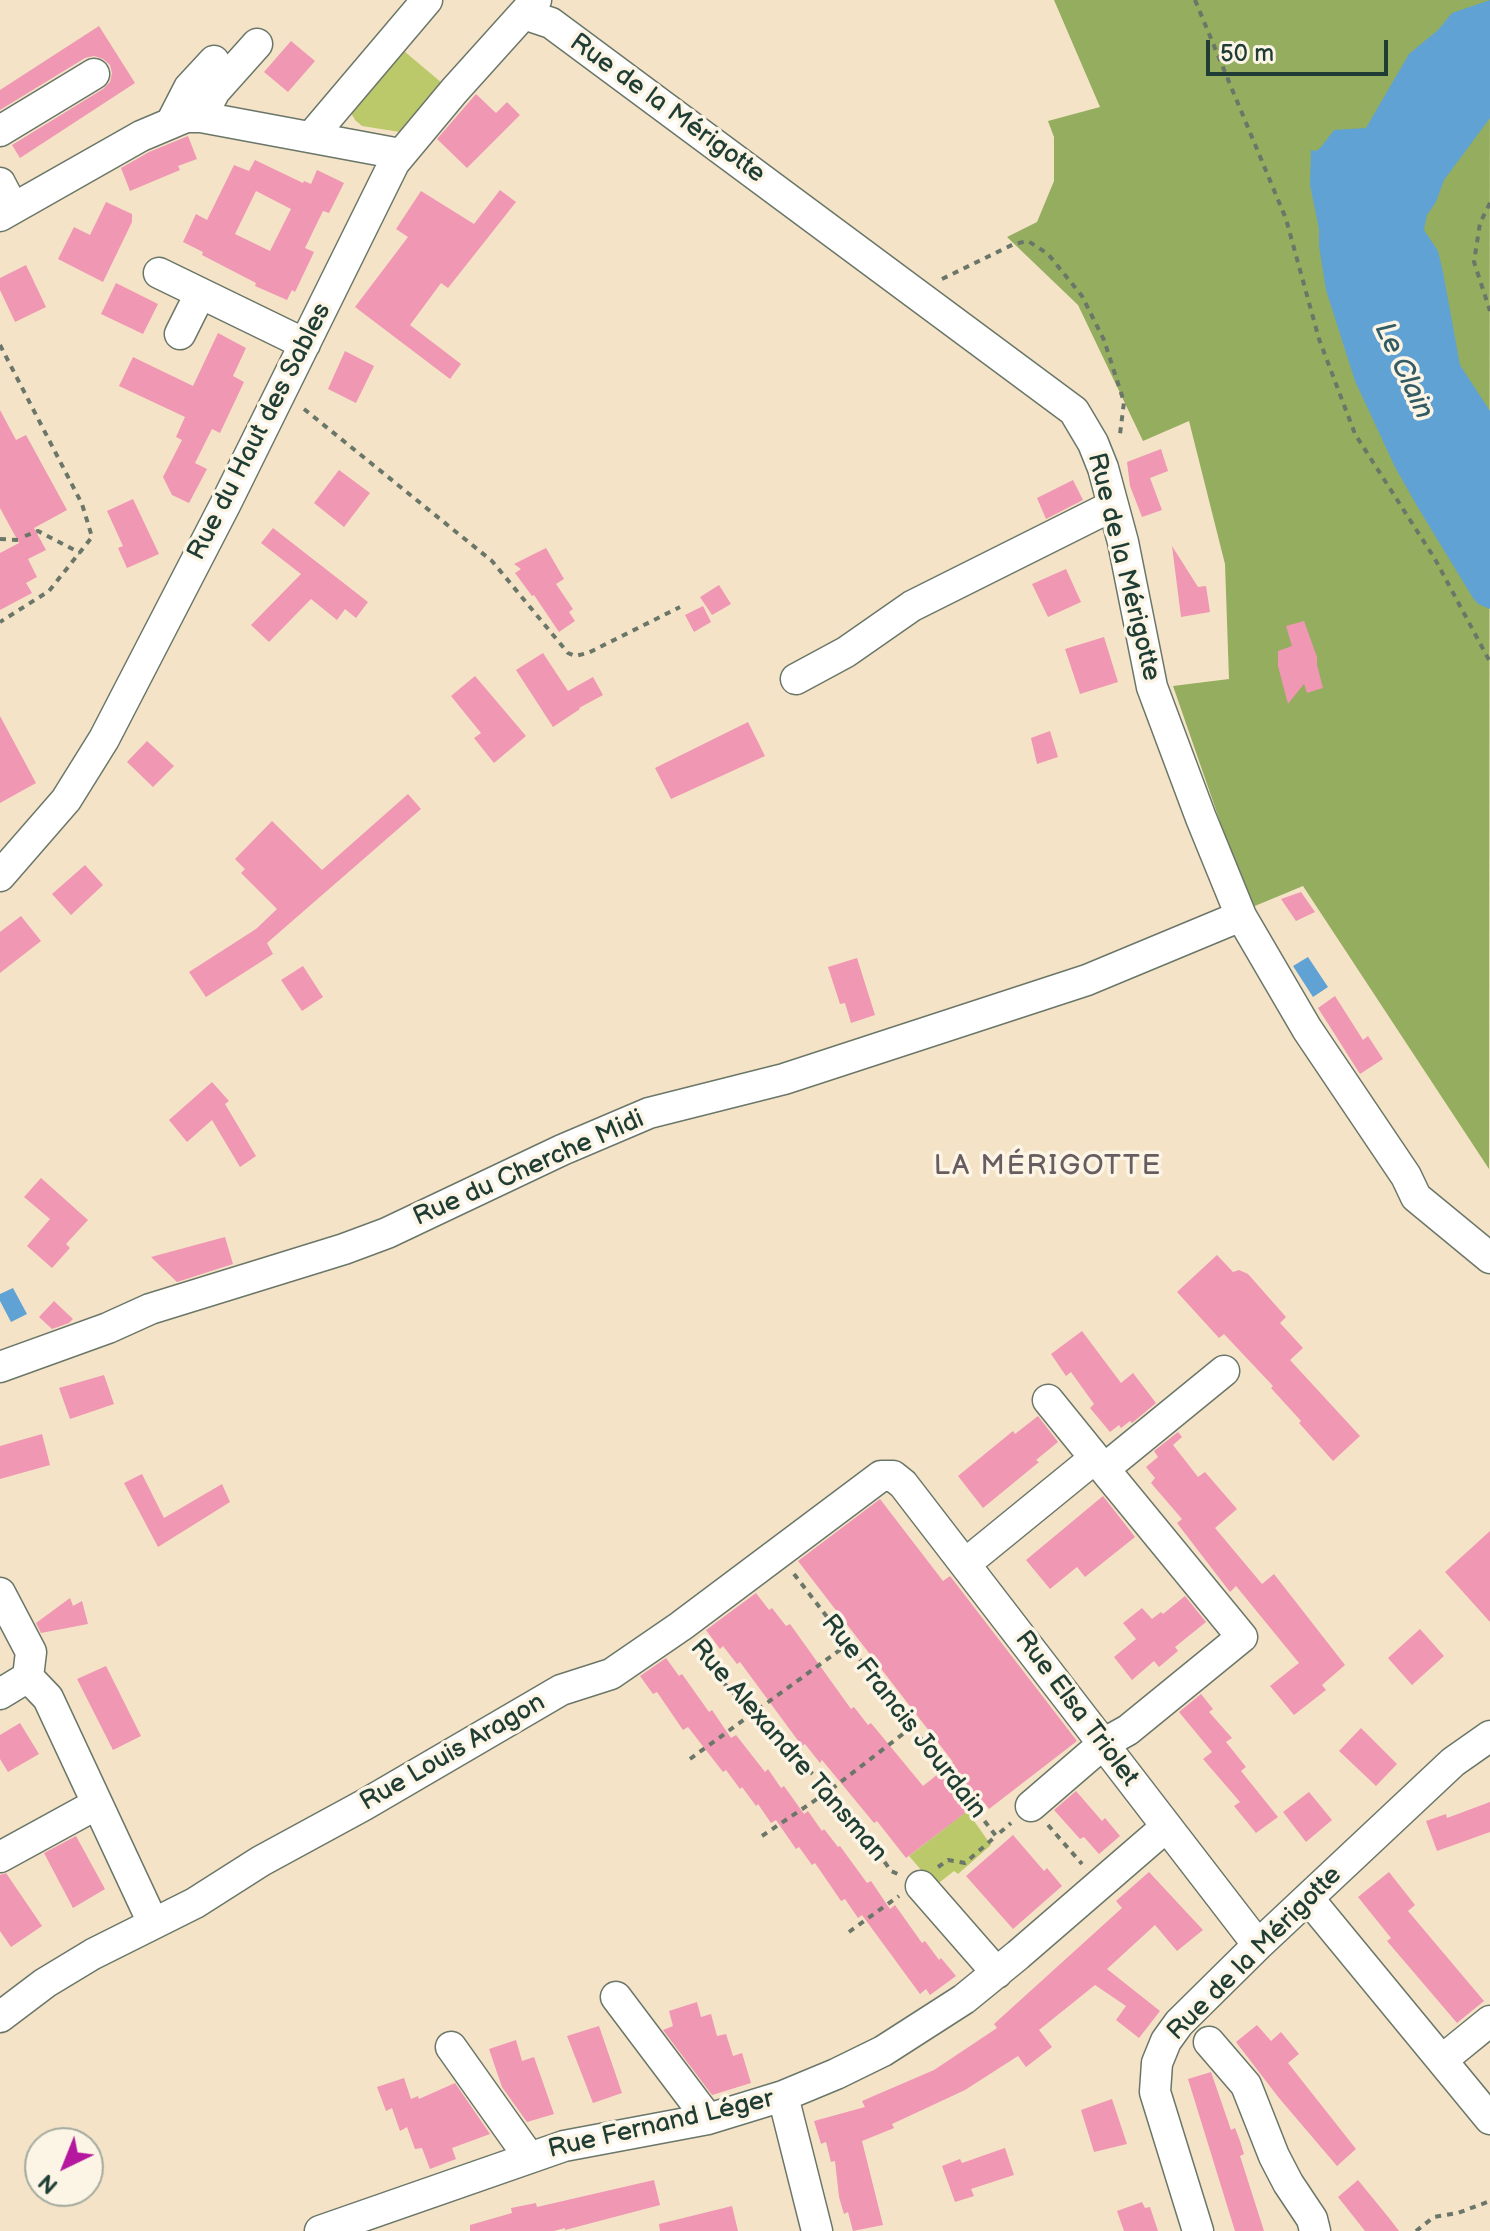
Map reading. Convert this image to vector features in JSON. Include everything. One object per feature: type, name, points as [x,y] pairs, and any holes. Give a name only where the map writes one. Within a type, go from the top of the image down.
[{"type":"street","points":[[311,137],[427,0]]},
{"type":"street","name":"Rue du Haut des Sables","points":[[2,869],[66,800],[104,739],[305,344],[380,187],[400,154],[530,7]]},
{"type":"street","name":"Rue de la Mérigotte","points":[[530,7],[1074,411],[1093,443],[1103,468],[1123,542],[1152,687],[1241,916],[1307,1029],[1406,1176],[1416,1197],[1490,1258]]},
{"type":"street","points":[[4,202],[187,119],[257,44]]},
{"type":"street","points":[[187,119],[189,88],[214,61]]},
{"type":"street","points":[[0,131],[94,74]]},
{"type":"street","points":[[187,119],[400,154]]},
{"type":"street","points":[[159,273],[305,344]]},
{"type":"street","points":[[180,334],[200,294]]},
{"type":"street","points":[[796,679],[846,652],[912,606],[1112,506]]},
{"type":"street","name":"Rue du Cherche Midi","points":[[0,1367],[108,1328],[150,1309],[387,1233],[562,1150],[649,1113],[784,1079],[1087,980],[1241,916]]},
{"type":"street","points":[[965,1564],[1224,1371]]},
{"type":"street","points":[[1031,1806],[1103,1744],[1128,1730],[1242,1637],[1048,1400]]},
{"type":"street","name":"Rue Louis Aragon","points":[[0,2017],[45,1983],[93,1954],[195,1903],[261,1861],[561,1690],[611,1674],[681,1626],[872,1481],[881,1476],[893,1476]]},
{"type":"street","name":"Rue Elsa Triolet","points":[[893,1476],[903,1484],[1258,1945]]},
{"type":"street","points":[[0,1593],[31,1652],[28,1677]]},
{"type":"street","points":[[0,1694],[28,1677]]},
{"type":"street","points":[[28,1677],[48,1698],[153,1923]]},
{"type":"street","name":"Rue de la Mérigotte","points":[[1198,2231],[1158,2104],[1155,2078],[1166,2041],[1179,2023],[1258,1945],[1453,1762],[1490,1736]]},
{"type":"street","points":[[0,1857],[97,1804]]},
{"type":"street","name":"Rue Fernand Léger","points":[[320,2231],[529,2157],[597,2138],[708,2119],[783,2096],[836,2074],[930,2023],[997,1973],[1092,1876],[1166,1827]]},
{"type":"street","points":[[920,1884],[997,1973]]},
{"type":"street","points":[[1308,1898],[1490,2119]]},
{"type":"street","points":[[616,1997],[708,2119]]},
{"type":"street","points":[[1442,2060],[1490,2021]]},
{"type":"street","points":[[1209,2042],[1246,2085],[1274,2156],[1312,2219],[1315,2231]]},
{"type":"street","points":[[451,2047],[529,2157]]},
{"type":"street","points":[[783,2096],[817,2231]]},
{"type":"path","points":[[1195,0],[1286,219],[1319,339],[1355,434],[1435,559],[1490,662]]},
{"type":"path","points":[[1490,203],[1480,223],[1474,262],[1490,311]]},
{"type":"path","points":[[913,290],[928,286],[1014,244],[1028,241],[1048,254],[1082,296],[1104,340],[1124,402],[1120,440],[1103,468]]},
{"type":"path","points":[[0,345],[82,504],[92,537],[49,591],[0,622]]},
{"type":"path","points":[[281,391],[492,561],[568,653],[575,656],[588,653],[680,607]]},
{"type":"path","points":[[25,536],[38,531],[80,553]]},
{"type":"path","points":[[0,539],[18,540]]},
{"type":"path","name":"Rue Francis Jourdain","points":[[777,1553],[996,1836],[1031,1806],[1092,1876]]},
{"type":"path","name":"Rue Alexandre Tansman","points":[[681,1626],[717,1676],[855,1820],[891,1871],[920,1884]]},
{"type":"path","points":[[690,1759],[848,1644]]},
{"type":"path","points":[[762,1836],[829,1791],[912,1727]]},
{"type":"path","points":[[849,1932],[920,1884],[948,1860],[965,1863],[996,1836]]},
{"type":"path","points":[[1416,2231],[1434,2217],[1458,2213],[1490,2201]]},
{"type":"green space","points":[[1054,0],[1490,0],[1489,1169],[1303,886],[1250,908],[1173,686],[1229,679],[1225,564],[1189,421],[1143,441],[1078,305],[1007,237],[1037,222],[1054,181],[1054,137],[1048,121],[1100,107]]},
{"type":"green space","points":[[404,51],[442,83],[400,132],[362,126],[351,113]]},
{"type":"green space","points":[[967,1811],[991,1845],[958,1874],[954,1871],[935,1886],[909,1856]]},
{"type":"water","name":"Le Clain","points":[[1490,0],[1490,118],[1444,180],[1436,202],[1427,215],[1424,230],[1438,251],[1460,365],[1490,411],[1490,609],[1473,598],[1417,506],[1355,381],[1326,290],[1310,185],[1311,150],[1321,147],[1334,130],[1366,128],[1409,54],[1438,30],[1452,13]]},
{"type":"water","points":[[1308,957],[1328,987],[1313,997],[1293,966]]},
{"type":"water","points":[[13,1288],[27,1314],[11,1322],[0,1301],[0,1294]]},
{"type":"building","points":[[99,26],[135,83],[20,158],[12,145],[103,89],[110,82],[110,65],[94,56],[85,58],[0,110],[0,90]]},
{"type":"building","points":[[291,41],[315,61],[288,92],[264,72]]},
{"type":"building","points":[[476,94],[496,113],[507,102],[520,115],[467,168],[437,139]]},
{"type":"building","points":[[188,136],[197,159],[178,166],[180,170],[130,191],[121,168]]},
{"type":"building","points":[[255,160],[303,183],[311,184],[317,170],[344,183],[329,213],[323,211],[305,248],[314,252],[295,292],[292,290],[287,300],[255,286],[256,283],[183,242],[196,214],[207,220],[234,165],[249,171]],"holes":[[[256,191],[291,209],[270,251],[235,234]]]},
{"type":"building","points":[[500,190],[516,202],[448,288],[441,283],[410,325],[461,364],[450,379],[355,307],[408,237],[396,229],[421,191],[474,224]]},
{"type":"building","points":[[106,202],[132,214],[132,222],[103,282],[58,259],[74,227],[90,235]]},
{"type":"building","points":[[26,265],[46,307],[15,322],[0,290],[0,278]]},
{"type":"building","points":[[116,283],[158,304],[143,334],[101,314]]},
{"type":"building","points":[[218,333],[246,348],[233,376],[244,382],[220,433],[212,429],[195,463],[207,469],[189,503],[172,495],[163,477],[182,440],[176,437],[185,417],[119,386],[133,357],[193,386]]},
{"type":"building","points":[[345,351],[374,366],[356,403],[328,389]]},
{"type":"building","points":[[0,410],[16,440],[26,435],[67,510],[34,528],[46,550],[28,559],[37,577],[26,583],[32,593],[0,610],[0,553],[19,543],[0,508]]},
{"type":"building","points":[[1161,449],[1168,471],[1150,478],[1162,510],[1142,517],[1130,486],[1127,462]]},
{"type":"building","points":[[339,470],[370,493],[344,527],[314,503]]},
{"type":"building","points":[[1073,480],[1083,500],[1046,519],[1037,498]]},
{"type":"building","points":[[133,499],[159,554],[127,568],[118,548],[123,546],[107,511]]},
{"type":"building","points":[[273,528],[368,602],[356,618],[345,609],[337,620],[311,599],[269,642],[251,625],[301,574],[261,543]]},
{"type":"building","points":[[1172,546],[1198,587],[1206,586],[1210,612],[1181,617]]},
{"type":"building","points":[[546,548],[564,579],[556,584],[573,609],[569,612],[575,621],[559,632],[515,573],[521,569],[514,564]]},
{"type":"building","points":[[1066,569],[1081,602],[1048,617],[1032,584]]},
{"type":"building","points":[[719,585],[731,604],[712,615],[700,597]]},
{"type":"building","points":[[703,606],[711,622],[694,632],[685,615]]},
{"type":"building","points":[[1304,621],[1317,657],[1323,688],[1307,693],[1304,684],[1288,704],[1278,666],[1278,651],[1292,646],[1286,626]]},
{"type":"building","points":[[1104,637],[1118,682],[1080,694],[1065,649]]},
{"type":"building","points":[[543,653],[568,691],[593,677],[603,695],[553,727],[516,670]]},
{"type":"building","points":[[475,676],[526,736],[494,763],[474,738],[481,733],[451,696]]},
{"type":"building","points":[[0,716],[36,783],[0,803]]},
{"type":"building","points":[[748,722],[765,756],[671,799],[655,768]]},
{"type":"building","points":[[1050,731],[1058,757],[1037,764],[1031,738]]},
{"type":"building","points":[[147,741],[174,766],[153,787],[127,762]]},
{"type":"building","points":[[408,794],[421,809],[267,943],[273,954],[206,997],[189,972],[256,929],[277,909],[241,873],[245,869],[235,859],[272,821],[322,870]]},
{"type":"building","points":[[85,865],[103,885],[71,915],[52,894]]},
{"type":"building","points":[[1301,892],[1315,912],[1296,921],[1281,899]]},
{"type":"building","points":[[21,916],[41,941],[0,973],[0,932]]},
{"type":"building","points":[[857,958],[875,1015],[851,1023],[845,1003],[840,1004],[828,967]]},
{"type":"building","points":[[303,966],[323,997],[302,1011],[281,980]]},
{"type":"building","points":[[1335,996],[1363,1040],[1368,1036],[1383,1059],[1360,1074],[1318,1008]]},
{"type":"building","points":[[212,1082],[229,1101],[225,1104],[256,1156],[240,1167],[212,1120],[187,1142],[169,1120]]},
{"type":"building","points":[[41,1178],[88,1220],[66,1244],[70,1248],[52,1268],[27,1246],[50,1219],[24,1197]]},
{"type":"building","points":[[225,1237],[233,1264],[177,1282],[151,1257]]},
{"type":"building","points":[[1217,1255],[1233,1272],[1239,1270],[1248,1274],[1286,1317],[1280,1323],[1303,1348],[1290,1360],[1360,1436],[1333,1461],[1271,1388],[1273,1386],[1224,1334],[1219,1338],[1177,1292]]},
{"type":"building","points":[[54,1301],[73,1319],[52,1329],[39,1317]]},
{"type":"building","points":[[1082,1331],[1121,1383],[1133,1373],[1156,1403],[1132,1423],[1130,1421],[1121,1428],[1119,1425],[1110,1432],[1090,1408],[1094,1404],[1071,1372],[1066,1376],[1051,1354]]},
{"type":"building","points":[[104,1375],[114,1404],[70,1419],[59,1388]]},
{"type":"building","points":[[1038,1416],[1058,1442],[1036,1460],[1039,1462],[983,1508],[958,1476],[1013,1431],[1015,1434]]},
{"type":"building","points":[[1178,1432],[1182,1437],[1173,1445],[1198,1477],[1205,1472],[1237,1509],[1215,1528],[1262,1584],[1274,1574],[1345,1665],[1322,1685],[1326,1690],[1294,1715],[1270,1686],[1299,1663],[1236,1586],[1230,1592],[1177,1523],[1182,1519],[1151,1483],[1155,1478],[1146,1467],[1158,1457],[1154,1451]]},
{"type":"building","points":[[42,1434],[50,1465],[0,1479],[0,1446]]},
{"type":"building","points":[[142,1474],[164,1518],[222,1484],[230,1502],[158,1547],[124,1483]]},
{"type":"building","points":[[1103,1496],[1135,1537],[1085,1577],[1077,1567],[1050,1589],[1026,1560]]},
{"type":"building","points":[[880,1499],[943,1581],[950,1576],[1077,1741],[989,1809],[982,1800],[906,1858],[822,1760],[820,1763],[805,1744],[802,1746],[740,1662],[737,1664],[723,1646],[720,1649],[706,1630],[756,1593],[786,1626],[790,1624],[851,1709],[854,1707],[868,1725],[871,1723],[923,1786],[953,1762],[798,1561]]},
{"type":"building","points":[[1490,1531],[1490,1622],[1445,1572]]},
{"type":"building","points":[[1185,1596],[1206,1622],[1175,1647],[1178,1651],[1159,1667],[1154,1661],[1132,1680],[1114,1657],[1136,1639],[1123,1623],[1142,1608],[1152,1619]]},
{"type":"building","points":[[70,1598],[73,1606],[82,1601],[88,1624],[41,1633],[36,1623]]},
{"type":"building","points":[[1420,1629],[1444,1656],[1412,1685],[1388,1658]]},
{"type":"building","points":[[666,1658],[679,1676],[682,1674],[709,1712],[712,1710],[731,1738],[736,1735],[765,1772],[768,1769],[781,1788],[784,1786],[804,1814],[808,1811],[822,1831],[824,1829],[840,1846],[867,1883],[871,1881],[890,1909],[895,1905],[922,1943],[925,1941],[956,1976],[930,1995],[926,1989],[920,1994],[862,1915],[858,1918],[845,1899],[841,1901],[815,1863],[812,1865],[799,1847],[796,1849],[776,1820],[771,1823],[726,1770],[723,1772],[688,1727],[683,1730],[657,1692],[653,1694],[640,1676]]},
{"type":"building","points":[[106,1666],[141,1736],[113,1750],[77,1679]]},
{"type":"building","points":[[1201,1694],[1213,1709],[1209,1712],[1232,1738],[1226,1742],[1246,1767],[1241,1771],[1278,1817],[1256,1833],[1234,1806],[1240,1802],[1203,1759],[1212,1752],[1179,1712]]},
{"type":"building","points":[[20,1723],[39,1754],[8,1772],[0,1759],[0,1735]]},
{"type":"building","points":[[1361,1728],[1397,1764],[1376,1786],[1339,1751]]},
{"type":"building","points":[[1076,1791],[1120,1836],[1099,1854],[1084,1837],[1080,1839],[1054,1810]]},
{"type":"building","points":[[1309,1792],[1332,1820],[1306,1842],[1283,1812]]},
{"type":"building","points":[[1490,1802],[1490,1832],[1437,1851],[1426,1821],[1446,1814],[1447,1818]]},
{"type":"building","points":[[1013,1835],[1044,1871],[1047,1868],[1062,1886],[1013,1929],[966,1876]]},
{"type":"building","points":[[76,1836],[105,1889],[73,1908],[44,1853]]},
{"type":"building","points":[[1149,1872],[1203,1930],[1177,1951],[1155,1925],[1107,1969],[1160,2011],[1139,2038],[1116,2020],[1126,2006],[1095,1985],[1039,2030],[1052,2047],[1026,2067],[1018,2056],[965,2090],[892,2124],[894,2128],[862,2141],[883,2225],[853,2231],[848,2212],[844,2214],[839,2197],[835,2161],[831,2162],[826,2142],[821,2144],[814,2121],[865,2107],[862,2101],[934,2070],[997,2028],[994,2024],[1122,1908],[1116,1901]]},
{"type":"building","points":[[1389,1872],[1415,1905],[1408,1911],[1484,2001],[1457,2023],[1387,1941],[1391,1938],[1358,1897]]},
{"type":"building","points":[[6,1873],[42,1926],[11,1947],[0,1931],[0,1875]]},
{"type":"building","points":[[697,2002],[701,2017],[711,2014],[717,2036],[726,2034],[733,2056],[742,2053],[751,2083],[712,2095],[663,2030],[673,2026],[669,2011]]},
{"type":"building","points":[[1257,2025],[1271,2041],[1281,2032],[1299,2054],[1288,2063],[1356,2149],[1337,2166],[1236,2042]]},
{"type":"building","points":[[599,2026],[622,2093],[593,2103],[567,2036]]},
{"type":"building","points":[[516,2040],[522,2061],[534,2057],[554,2114],[527,2122],[502,2087],[489,2049]]},
{"type":"building","points":[[1211,2072],[1231,2130],[1235,2128],[1240,2141],[1244,2154],[1240,2156],[1264,2231],[1235,2231],[1188,2079]]},
{"type":"building","points":[[404,2078],[411,2099],[418,2096],[419,2099],[455,2083],[490,2134],[452,2148],[456,2159],[430,2169],[422,2148],[415,2149],[407,2127],[400,2131],[392,2108],[386,2111],[377,2087]]},
{"type":"building","points":[[1112,2099],[1127,2144],[1094,2152],[1081,2110]]},
{"type":"building","points":[[1005,2148],[1014,2175],[971,2189],[974,2196],[955,2202],[942,2166],[960,2159],[962,2163]]},
{"type":"building","points":[[654,2180],[660,2205],[565,2230],[470,2231],[470,2225],[512,2213],[511,2208],[536,2203],[537,2207]]},
{"type":"building","points":[[1358,2180],[1399,2231],[1365,2231],[1338,2197]]},
{"type":"building","points":[[1142,2202],[1145,2208],[1150,2207],[1158,2231],[1124,2231],[1117,2211]]},
{"type":"building","points":[[732,2206],[738,2231],[660,2231],[659,2224]]},
{"type":"district","name":"LA MÉRIGOTTE","points":[[1048,1167]]}]
